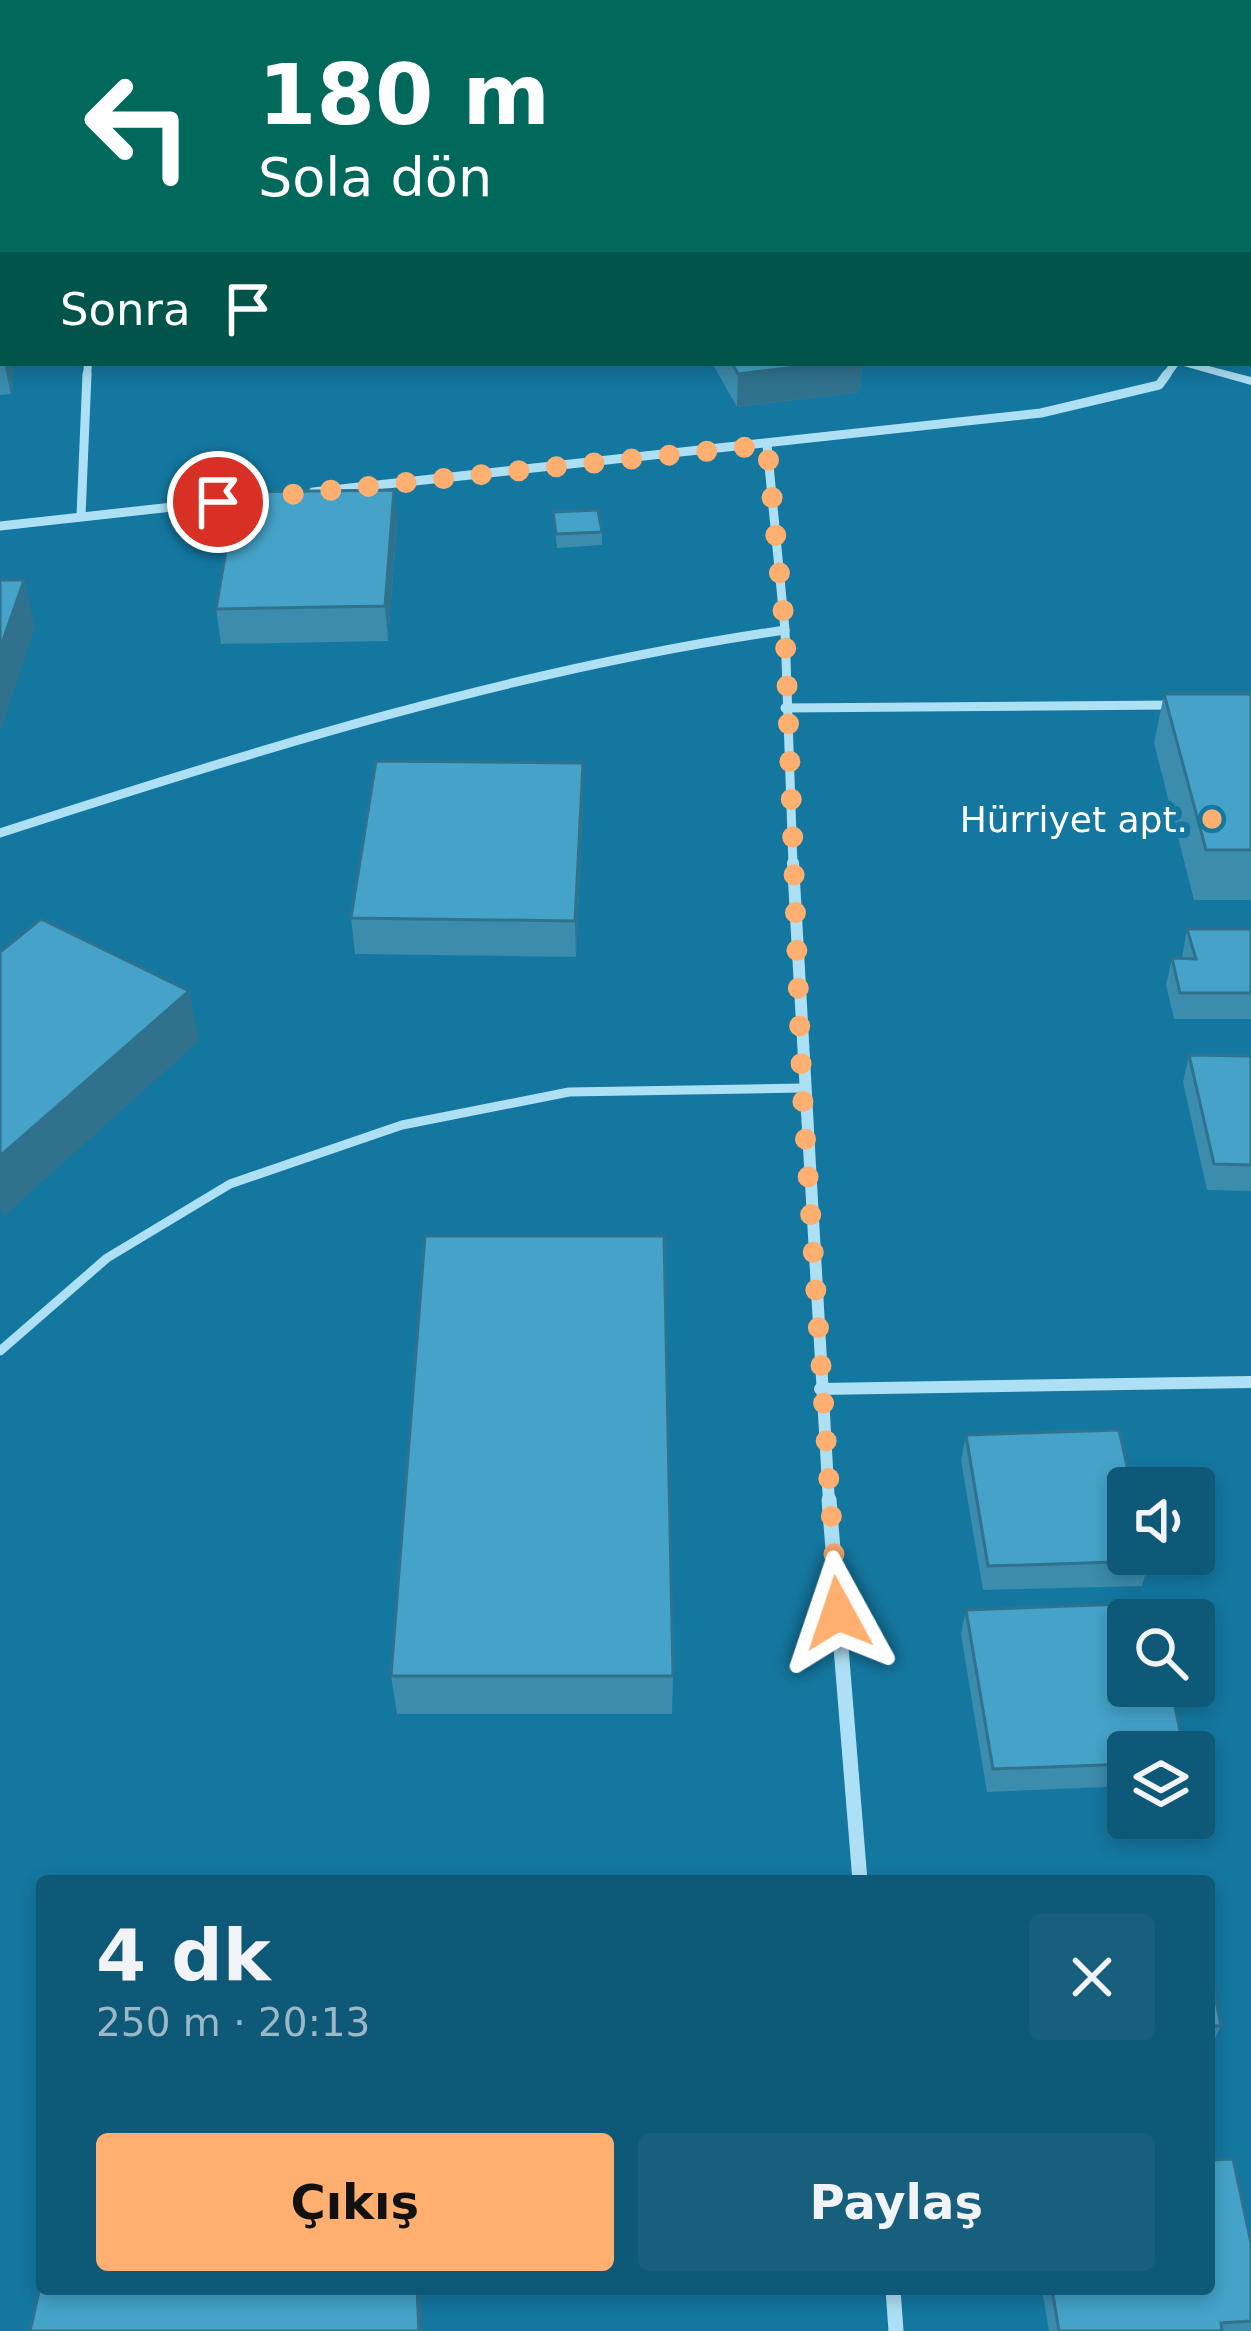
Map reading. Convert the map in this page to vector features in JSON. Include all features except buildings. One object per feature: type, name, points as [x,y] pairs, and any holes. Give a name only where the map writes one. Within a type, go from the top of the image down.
[{"type":"street","points":[[81,516],[88,366]]},
{"type":"street","points":[[294,494],[1041,413],[1159,386],[1175,366]]},
{"type":"street","points":[[1189,366],[1251,381]]},
{"type":"street","points":[[767,445],[785,630],[802,1088],[820,1389],[860,1875]]},
{"type":"street","points":[[0,526],[247,499]]},
{"type":"street","points":[[0,832],[229,758],[477,691],[665,645],[785,630]]},
{"type":"street","points":[[785,708],[1181,705]]},
{"type":"street","points":[[820,1389],[1251,1382]]},
{"type":"street","points":[[893,2295],[896,2331]]},
{"type":"lane","points":[[0,1352],[107,1258],[230,1184],[402,1125],[569,1092],[802,1088]]},
{"type":"place","name":"Hürriyet apt.","points":[[1212,819]]},
{"type":"route","points":[[218,502],[767,445],[785,630],[802,1088],[838,1613]]}]
